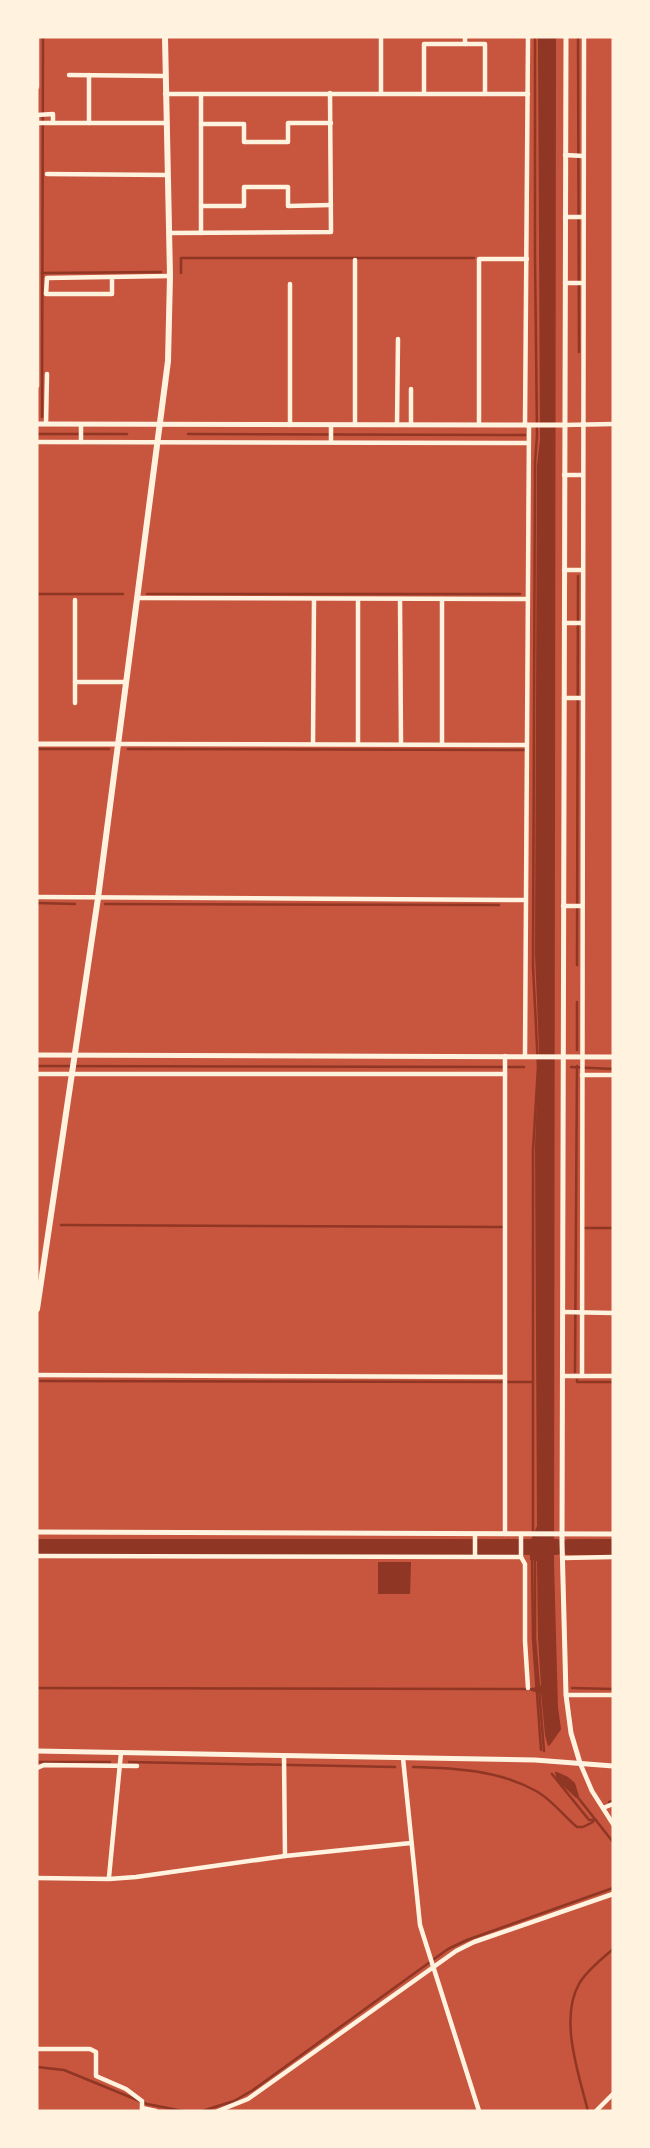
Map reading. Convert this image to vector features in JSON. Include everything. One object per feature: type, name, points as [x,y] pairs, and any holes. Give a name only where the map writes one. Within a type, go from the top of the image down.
[{"type":"main road","points":[[37,1309],[98,898],[168,361],[170,276],[165,37]]},
{"type":"street","points":[[37,37],[37,87]]},
{"type":"street","points":[[381,93],[382,37]]},
{"type":"street","points":[[465,37],[465,44]]},
{"type":"street","points":[[525,1056],[527,443],[530,425],[527,259],[528,37]]},
{"type":"street","points":[[566,37],[563,905],[559,1057],[563,1312],[562,1534],[566,1695],[571,1733],[580,1763],[592,1791],[613,1824]]},
{"type":"street","points":[[582,1376],[578,1312],[582,1073],[578,906],[579,623],[582,570],[579,217],[584,37]]},
{"type":"street","points":[[424,93],[424,44],[485,44],[485,94]]},
{"type":"street","points":[[69,75],[165,76]]},
{"type":"street","points":[[89,75],[89,122]]},
{"type":"street","points":[[169,233],[331,232],[330,93]]},
{"type":"street","points":[[165,94],[528,94]]},
{"type":"street","points":[[201,94],[201,233]]},
{"type":"street","points":[[37,386],[39,119],[53,114],[52,122],[166,123]]},
{"type":"street","points":[[201,124],[244,124],[244,142],[288,142],[288,122],[331,123]]},
{"type":"street","points":[[565,155],[580,156]]},
{"type":"street","points":[[47,174],[167,176]]},
{"type":"street","points":[[201,206],[244,206],[244,187],[288,187],[288,206],[331,205]]},
{"type":"street","points":[[565,217],[579,217]]},
{"type":"street","points":[[479,425],[479,259],[527,259]]},
{"type":"street","points":[[355,260],[355,425]]},
{"type":"street","points":[[112,278],[112,295],[46,294],[47,278],[170,276]]},
{"type":"street","points":[[564,283],[579,283]]},
{"type":"street","points":[[290,284],[290,425]]},
{"type":"street","points":[[397,425],[398,339]]},
{"type":"street","points":[[46,425],[47,374]]},
{"type":"street","points":[[411,388],[411,425]]},
{"type":"street","points":[[37,442],[161,425],[290,425],[331,434],[355,425],[613,424]]},
{"type":"street","points":[[37,425],[81,434],[158,443],[331,434],[527,443]]},
{"type":"street","points":[[564,475],[582,475]]},
{"type":"street","points":[[564,570],[582,570]]},
{"type":"street","points":[[136,598],[526,599]]},
{"type":"street","points":[[313,744],[314,599]]},
{"type":"street","points":[[358,599],[358,744]]},
{"type":"street","points":[[400,599],[401,744]]},
{"type":"street","points":[[442,599],[442,744]]},
{"type":"street","points":[[75,600],[75,703]]},
{"type":"street","points":[[564,623],[579,623]]},
{"type":"street","points":[[75,682],[125,682]]},
{"type":"street","points":[[564,698],[579,698]]},
{"type":"street","points":[[37,744],[526,745]]},
{"type":"street","points":[[37,897],[525,901]]},
{"type":"street","points":[[563,905],[578,906]]},
{"type":"street","points":[[37,1055],[535,1056],[582,1060],[613,1057]]},
{"type":"street","points":[[505,1056],[505,1534]]},
{"type":"street","points":[[37,1074],[74,1069],[505,1069]]},
{"type":"street","points":[[582,1073],[613,1075]]},
{"type":"street","points":[[563,1312],[613,1313]]},
{"type":"street","points":[[37,1375],[504,1380]]},
{"type":"street","points":[[563,1376],[613,1376]]},
{"type":"street","points":[[37,1532],[475,1537],[505,1534],[613,1534]]},
{"type":"street","points":[[521,1534],[521,1554],[525,1564],[528,1688]]},
{"type":"street","points":[[475,1537],[475,1555]]},
{"type":"street","points":[[37,1556],[521,1554]]},
{"type":"street","points":[[563,1558],[613,1557]]},
{"type":"street","points":[[566,1695],[613,1695]]},
{"type":"street","points":[[37,1751],[121,1752],[284,1761],[404,1758],[539,1760],[613,1766]]},
{"type":"street","points":[[109,1877],[121,1752]]},
{"type":"street","points":[[404,1758],[420,1925],[479,2111]]},
{"type":"street","points":[[284,1761],[285,1856]]},
{"type":"street","points":[[37,1768],[44,1765],[137,1766]]},
{"type":"street","points":[[603,1808],[613,1804]]},
{"type":"street","points":[[37,1878],[136,1877],[285,1856],[411,1843]]},
{"type":"street","points":[[222,2111],[256,2093],[431,1962],[474,1942],[613,1894]]},
{"type":"street","points":[[37,2049],[90,2049],[96,2052],[96,2076],[126,2089],[142,2106],[156,2111]]},
{"type":"street","points":[[596,2111],[613,2094]]},
{"type":"shaded area","points":[[538,37],[556,37],[554,1563],[558,1708],[568,1777],[575,1783],[579,1796],[576,1798],[557,1780],[545,1735],[541,1693],[531,1691],[541,1685],[537,1561],[530,1560],[530,1542],[537,1526],[535,1146],[539,1049],[535,954],[537,466],[540,439]]},
{"type":"shaded area","points":[[378,1562],[411,1562],[410,1594],[378,1594]]},
{"type":"pier","points":[[562,1728],[575,1780],[557,1772],[539,1770],[539,1750],[550,1745]]},
{"type":"waterway","points":[[42,417],[43,37]]},
{"type":"waterway","points":[[533,1534],[533,1150],[538,1067],[533,966],[537,436],[535,37]]},
{"type":"waterway","points":[[578,37],[579,352]]},
{"type":"waterway","points":[[181,273],[181,258],[474,258]]},
{"type":"waterway","points":[[42,273],[161,272]]},
{"type":"waterway","points":[[37,434],[127,434]]},
{"type":"waterway","points":[[188,434],[525,435]]},
{"type":"waterway","points":[[577,965],[578,576]]},
{"type":"waterway","points":[[37,594],[123,594]]},
{"type":"waterway","points":[[147,594],[520,594]]},
{"type":"waterway","points":[[37,749],[109,749]]},
{"type":"waterway","points":[[128,749],[524,750]]},
{"type":"waterway","points":[[37,903],[75,904]]},
{"type":"waterway","points":[[105,904],[499,905]]},
{"type":"waterway","points":[[577,1002],[577,1050]]},
{"type":"waterway","points":[[37,1066],[524,1067]]},
{"type":"waterway","points":[[575,1372],[577,1066]]},
{"type":"waterway","points":[[571,1067],[613,1069]]},
{"type":"waterway","points":[[61,1225],[502,1227]]},
{"type":"waterway","points":[[582,1228],[613,1228]]},
{"type":"waterway","points":[[577,1380],[613,1382]]},
{"type":"waterway","points":[[40,1381],[533,1382]]},
{"type":"waterway","points":[[37,1547],[556,1547]]},
{"type":"waterway","points":[[569,1547],[613,1547]]},
{"type":"waterway","points":[[532,1558],[533,1638],[541,1750]]},
{"type":"waterway","points":[[535,1559],[535,1638],[544,1751]]},
{"type":"waterway","points":[[37,1688],[534,1689]]},
{"type":"waterway","points":[[572,1688],[613,1689]]},
{"type":"waterway","points":[[37,1762],[110,1762]]},
{"type":"waterway","points":[[129,1762],[395,1767]]},
{"type":"waterway","points":[[413,1767],[460,1769],[492,1774],[542,1794],[577,1827],[593,1822]]},
{"type":"waterway","points":[[552,1774],[589,1820],[596,1820]]},
{"type":"waterway","points":[[576,1795],[613,1842]]},
{"type":"waterway","points":[[609,1802],[613,1801]]},
{"type":"waterway","points":[[202,2111],[234,2101],[253,2090],[448,1949],[613,1888]]},
{"type":"waterway","points":[[588,2111],[573,2047],[573,1998],[582,1979],[613,1949]]},
{"type":"waterway","points":[[37,2067],[64,2070],[147,2104],[183,2111]]}]
